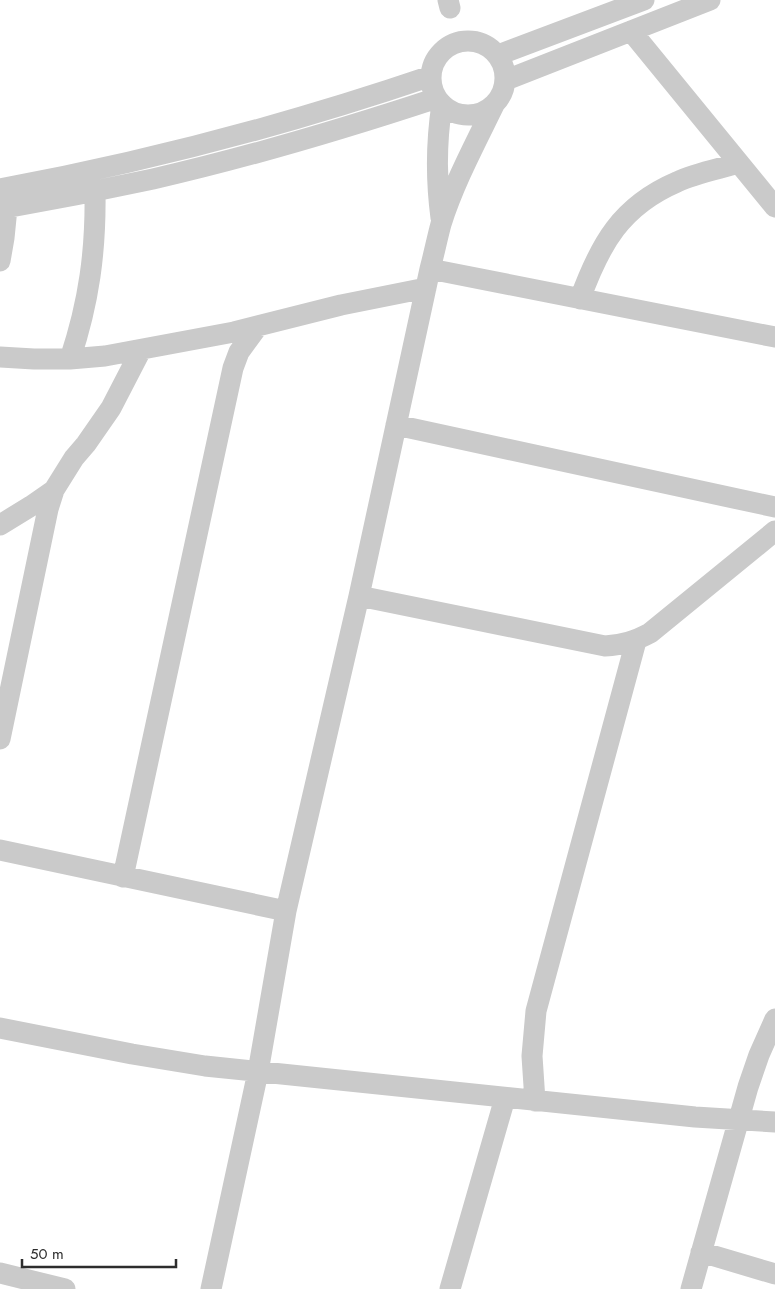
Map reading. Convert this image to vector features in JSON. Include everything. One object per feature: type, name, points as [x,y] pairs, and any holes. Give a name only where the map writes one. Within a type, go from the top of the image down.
[{"type":"street","points":[[498,55],[644,0]]},
{"type":"street","points":[[506,80],[710,0]]},
{"type":"street","points":[[631,31],[775,207]]},
{"type":"street","points":[[211,1289],[258,1072],[286,911],[359,596],[428,278],[442,224],[460,175],[494,105],[504,89],[506,80],[506,71],[498,55],[492,49],[476,41],[457,42],[449,46],[436,58],[431,76],[433,91],[439,101],[458,114],[468,116],[487,111],[494,105]]},
{"type":"street","points":[[2,194],[252,132],[318,113],[431,76]]},
{"type":"street","points":[[2,194],[95,191],[153,179],[268,150],[439,101]]},
{"type":"street","points":[[439,101],[438,200],[442,224]]},
{"type":"street","points":[[580,298],[592,266],[604,244],[618,224],[636,206],[656,192],[678,181],[739,163]]},
{"type":"street","points":[[70,359],[84,314],[91,276],[95,229],[95,191]]},
{"type":"street","points":[[0,262],[4,238],[2,194]]},
{"type":"street","points":[[0,357],[34,360],[70,359],[106,356],[188,342],[342,305],[428,278],[580,298],[775,337]]},
{"type":"street","points":[[123,877],[233,368],[239,352],[258,326]]},
{"type":"street","points":[[0,740],[48,509],[54,490],[74,458],[111,408],[141,350]]},
{"type":"street","points":[[396,425],[775,507]]},
{"type":"street","points":[[0,525],[54,490]]},
{"type":"street","points":[[359,596],[606,646],[621,645],[636,641],[662,623],[775,531]]},
{"type":"street","points":[[464,1289],[532,1056],[536,1011],[636,641]]},
{"type":"street","points":[[0,850],[286,911]]},
{"type":"street","points":[[691,1289],[759,1055],[775,1019]]},
{"type":"street","points":[[0,1028],[132,1054],[205,1066],[520,1099],[775,1122]]},
{"type":"street","points":[[450,1289],[520,1099]]},
{"type":"street","points":[[701,1252],[775,1274]]},
{"type":"street","points":[[0,1273],[65,1289]]}]
